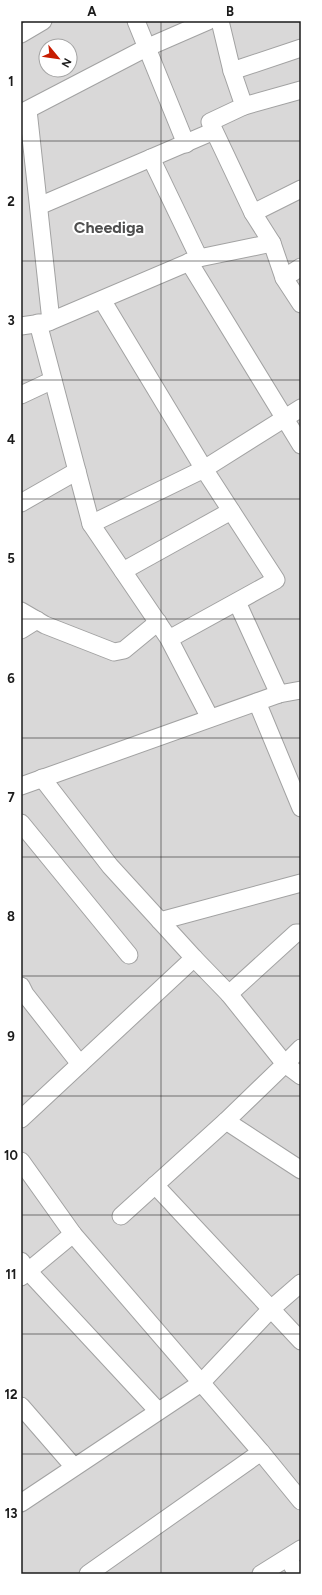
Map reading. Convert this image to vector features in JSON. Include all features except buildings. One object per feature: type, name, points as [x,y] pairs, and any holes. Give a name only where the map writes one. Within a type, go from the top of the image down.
[{"type":"street","points":[[21,34],[43,21]]},
{"type":"street","points":[[136,21],[186,144]]},
{"type":"street","points":[[208,21],[146,48],[24,112],[38,206],[45,322],[53,380],[90,524],[169,639],[210,718]]},
{"type":"street","points":[[220,21],[232,71],[244,106]]},
{"type":"street","points":[[232,71],[301,48]]},
{"type":"street","points":[[301,90],[244,106],[210,122],[253,213],[272,243],[284,278],[301,304]]},
{"type":"street","points":[[38,206],[214,132]]},
{"type":"street","points":[[151,158],[194,260],[284,419],[301,445]]},
{"type":"street","points":[[253,213],[301,189]]},
{"type":"street","points":[[21,326],[45,322],[102,300],[194,260],[272,243]]},
{"type":"street","points":[[284,278],[301,267]]},
{"type":"street","points":[[102,300],[204,469],[276,580],[169,639]]},
{"type":"street","points":[[21,395],[53,380]]},
{"type":"street","points":[[90,524],[204,469],[301,408]]},
{"type":"street","points":[[21,503],[77,472]]},
{"type":"street","points":[[123,571],[231,510]]},
{"type":"street","points":[[237,602],[279,694]]},
{"type":"street","points":[[21,611],[45,625],[114,652],[124,650],[158,622]]},
{"type":"street","points":[[21,630],[37,620]]},
{"type":"street","points":[[21,786],[279,694],[301,690]]},
{"type":"street","points":[[257,702],[297,786],[301,808]]},
{"type":"street","points":[[42,778],[110,866],[229,994],[285,1064],[301,1076]]},
{"type":"street","points":[[21,823],[129,955]]},
{"type":"street","points":[[160,921],[301,883]]},
{"type":"street","points":[[229,994],[296,932],[301,933]]},
{"type":"street","points":[[21,1119],[194,958]]},
{"type":"street","points":[[21,986],[25,994],[80,1064]]},
{"type":"street","points":[[121,1216],[226,1121],[301,1048]]},
{"type":"street","points":[[226,1121],[301,1170]]},
{"type":"street","points":[[22,1165],[73,1234],[261,1452],[301,1501]]},
{"type":"street","points":[[155,1185],[301,1342]]},
{"type":"street","points":[[73,1234],[23,1270],[158,1411]]},
{"type":"street","points":[[21,1503],[201,1383],[271,1309],[301,1283]]},
{"type":"street","points":[[21,1406],[74,1468]]},
{"type":"street","points":[[88,1574],[261,1452]]},
{"type":"street","points":[[260,1574],[295,1553],[297,1574]]},
{"type":"shaded area","points":[[21,21],[301,21],[301,1574],[21,1574]]},
{"type":"district","name":"Cheediga","points":[[109,227]]}]
